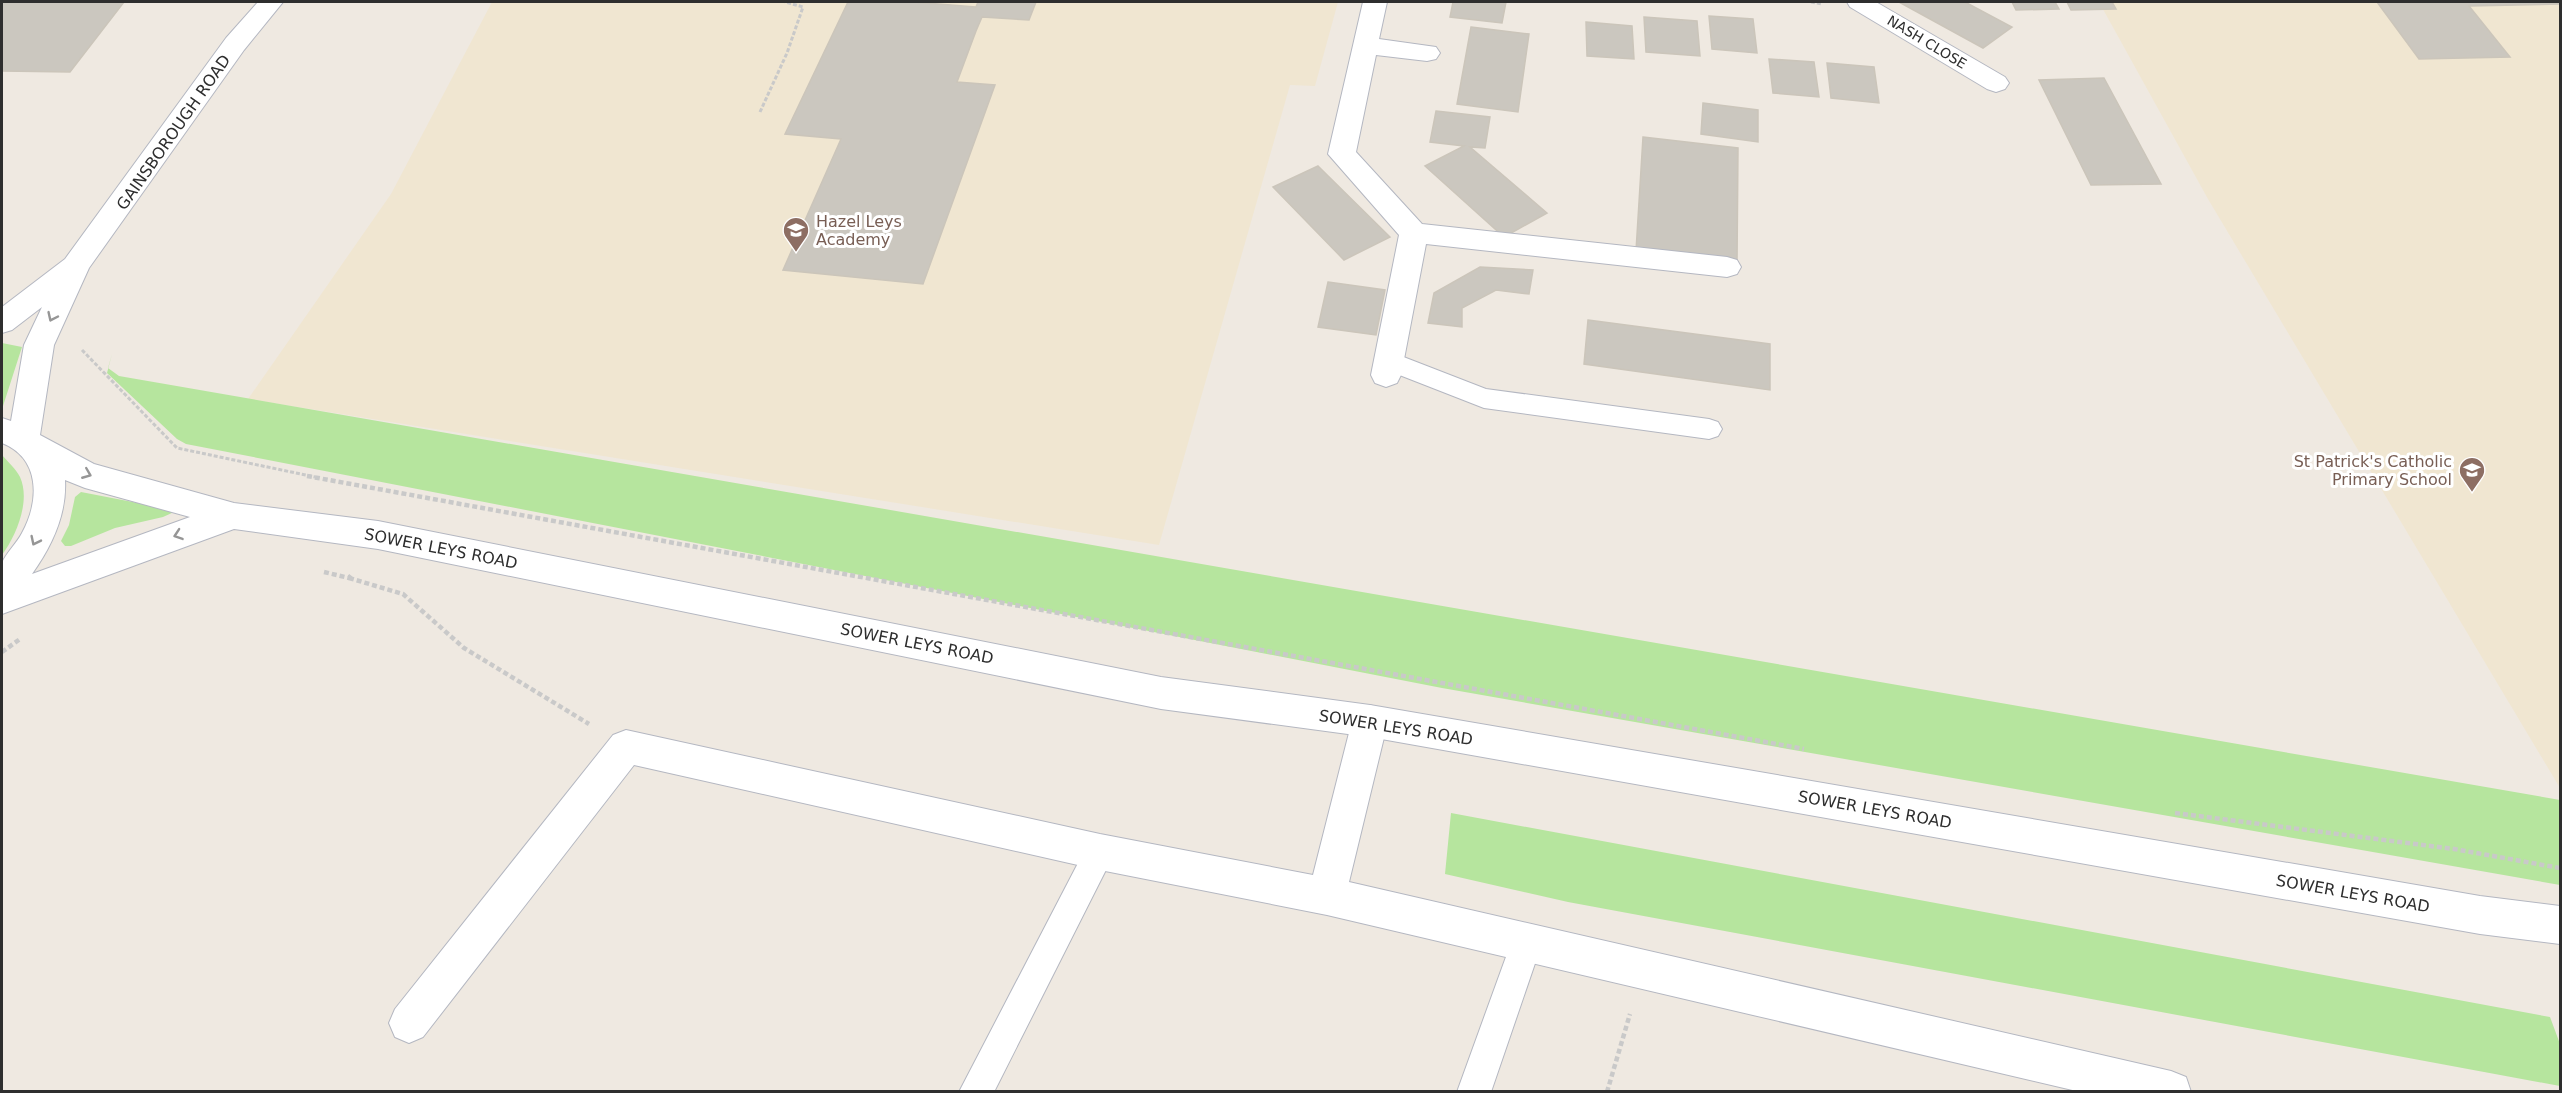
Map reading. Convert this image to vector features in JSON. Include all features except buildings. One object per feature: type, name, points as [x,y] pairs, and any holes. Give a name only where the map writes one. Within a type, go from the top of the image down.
[{"type":"street","name":"GAINSBOROUGH ROAD","points":[[20,439],[39,345],[77,264],[235,44],[271,2]]},
{"type":"street","points":[[1375,2],[1342,154],[1413,233],[1727,267]]},
{"type":"street","name":"NASH CLOSE","points":[[1859,2],[1996,83]]},
{"type":"street","points":[[1365,46],[1428,53]]},
{"type":"street","points":[[1387,367],[1413,233]]},
{"type":"street","name":"GAINSBOROUGH ROAD","points":[[2,322],[77,264]]},
{"type":"street","points":[[2,587],[34,546],[50,508],[50,474],[20,439]]},
{"type":"street","name":"SOWER LEYS ROAD","points":[[20,439],[86,475],[234,516],[378,535],[1161,693],[1370,722],[2468,913],[2560,925]]},
{"type":"street","name":"SOWER LEYS ROAD","points":[[2,600],[134,550],[234,516]]},
{"type":"street","points":[[1327,896],[1370,722]]},
{"type":"street","points":[[409,1023],[626,747],[1100,852],[1327,896],[2171,1092]]},
{"type":"lane","points":[[1387,367],[1484,398],[1709,429]]},
{"type":"lane","points":[[976,1092],[1100,852]]},
{"type":"lane","points":[[1474,1092],[1526,943]]},
{"type":"path","points":[[760,112],[787,53],[803,7],[785,2]]},
{"type":"path","points":[[82,350],[177,448],[303,475],[1810,750]]},
{"type":"path","points":[[349,578],[403,594],[464,648],[626,747]]},
{"type":"path","points":[[2163,811],[2454,849],[2560,868]]},
{"type":"path","points":[[1607,1092],[1643,970]]},
{"type":"shaded area","name":"Hazel Leys Academy","points":[[492,2],[1338,2],[1315,86],[1290,85],[1159,545],[248,399],[391,194]]},
{"type":"shaded area","name":"St Patrick's Catholic Primary School","points":[[2099,2],[2560,2],[2560,788],[2208,199]]},
{"type":"green space","points":[[2,343],[22,347],[3,406],[2,406]]},
{"type":"green space","points":[[108,368],[119,376],[2560,800],[2560,885],[1442,688],[186,444],[177,439],[107,373]]},
{"type":"green space","points":[[2,455],[20,477],[24,497],[17,528],[2,555]]},
{"type":"green space","points":[[81,492],[174,510],[174,512],[163,517],[115,528],[71,546],[65,546],[61,541],[69,525],[75,497]]},
{"type":"green space","points":[[1451,813],[2550,1017],[2560,1044],[2560,1086],[1568,902],[1445,874]]},
{"type":"place","name":"Hazel Leys Academy","points":[[796,253]]},
{"type":"place","name":"St Patrick's Catholic Primary School","points":[[2472,493]]}]
